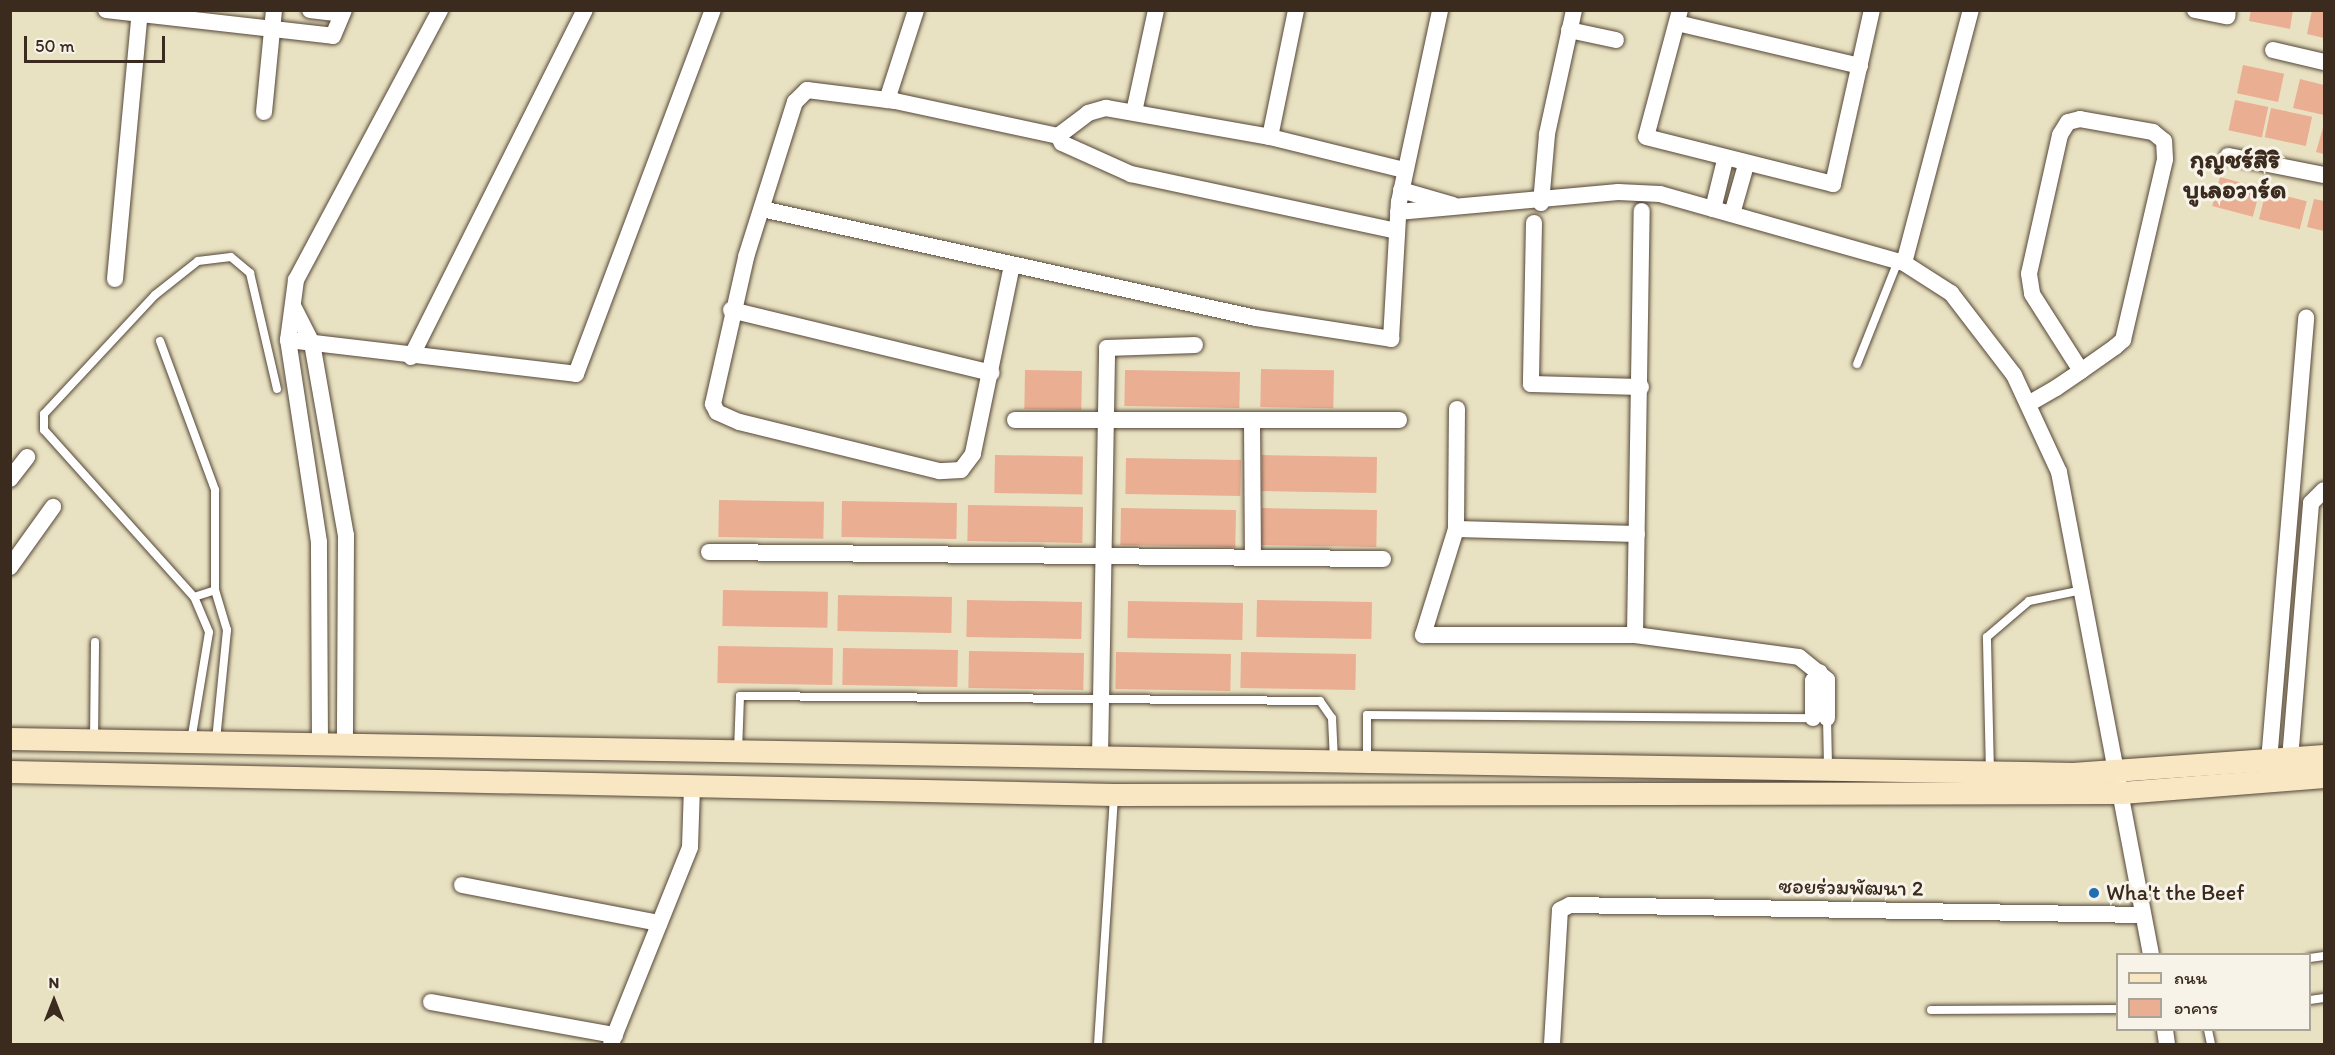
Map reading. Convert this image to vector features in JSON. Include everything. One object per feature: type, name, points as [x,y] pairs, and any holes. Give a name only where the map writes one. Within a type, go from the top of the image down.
[{"type":"street","points":[[106,10],[272,18],[333,36],[343,12],[310,10]]},
{"type":"street","points":[[320,744],[319,542],[288,340],[296,280],[307,252],[440,10]]},
{"type":"street","points":[[411,357],[585,10]]},
{"type":"street","points":[[288,340],[566,376],[579,372],[713,10]]},
{"type":"street","points":[[887,100],[916,10]]},
{"type":"street","points":[[1134,112],[1156,10]]},
{"type":"street","points":[[1270,137],[1296,10]]},
{"type":"street","points":[[762,209],[1012,266],[1383,341],[1391,339],[1396,325],[1396,231],[1401,190],[1440,10]]},
{"type":"street","points":[[1541,203],[1547,134],[1574,10]]},
{"type":"street","points":[[1860,66],[1678,16],[1646,137],[1725,160],[1833,184],[1860,66],[1872,10]]},
{"type":"street","points":[[1898,261],[1931,175],[1971,10]]},
{"type":"street","points":[[2195,10],[2227,16],[2228,10]]},
{"type":"street","points":[[115,279],[140,12]]},
{"type":"street","points":[[264,112],[272,18]]},
{"type":"street","points":[[1569,30],[1616,40]]},
{"type":"street","points":[[2274,50],[2325,62]]},
{"type":"street","points":[[1012,266],[991,373],[967,465],[947,472],[717,412],[713,391],[731,310],[762,209],[802,93],[822,89],[887,100],[1058,136],[1062,143],[1131,174],[1396,231]]},
{"type":"street","points":[[1058,136],[1088,113],[1106,108],[1270,137],[1404,170]]},
{"type":"street","points":[[2030,404],[2081,371],[2123,340],[2128,329],[2165,150],[2153,132],[2080,119],[2068,122],[2060,135],[2029,274],[2032,294],[2081,371]]},
{"type":"street","points":[[2228,156],[2325,175]]},
{"type":"street","points":[[1713,209],[1725,160]]},
{"type":"street","points":[[1732,214],[1746,165]]},
{"type":"street","points":[[1401,190],[1466,208]]},
{"type":"street","points":[[1398,212],[1541,203],[1642,192],[1732,214],[1898,261],[1926,273],[1976,318],[2030,404],[2059,472],[2151,953]]},
{"type":"street","points":[[1635,635],[1641,387],[1642,212]]},
{"type":"street","points":[[1534,223],[1531,384],[1641,387]]},
{"type":"street","points":[[294,308],[312,343],[346,535],[345,744]]},
{"type":"street","points":[[731,310],[991,373]]},
{"type":"street","points":[[2280,760],[2306,318]]},
{"type":"street","points":[[1100,757],[1105,699],[1107,348],[1195,345]]},
{"type":"street","points":[[1457,409],[1456,529],[1423,635],[1635,635],[1799,657],[1820,672],[1813,681],[1820,717]]},
{"type":"street","points":[[1016,420],[1399,420]]},
{"type":"street","points":[[1252,420],[1253,557]]},
{"type":"street","points":[[10,479],[27,456]]},
{"type":"street","points":[[2280,760],[2311,503],[2325,490]]},
{"type":"street","points":[[10,567],[53,507]]},
{"type":"street","points":[[1456,529],[1637,534]]},
{"type":"street","points":[[709,552],[1106,554],[1383,559]]},
{"type":"street","points":[[10,740],[1990,773],[2120,783],[2280,760],[2325,756]]},
{"type":"street","points":[[886,754],[886,791]]},
{"type":"street","points":[[10,772],[1114,795],[2120,783],[2325,777]]},
{"type":"street","points":[[431,1002],[613,1040],[690,847],[692,788]]},
{"type":"street","points":[[462,885],[659,923]]},
{"type":"street","name":"ซอยร่วมพัฒนา 2","points":[[1552,1044],[1560,910],[1570,905],[2143,915]]},
{"type":"lane","points":[[191,742],[209,632],[194,597],[44,430],[46,409],[155,295],[198,261],[231,257],[250,273],[277,389]]},
{"type":"lane","points":[[1857,364],[1898,261]]},
{"type":"lane","points":[[160,341],[214,490],[215,590],[227,630],[216,742]]},
{"type":"lane","points":[[194,597],[215,590]]},
{"type":"lane","points":[[1990,773],[1988,637],[2029,601],[2082,590]]},
{"type":"lane","points":[[94,740],[95,642]]},
{"type":"lane","points":[[738,752],[740,696],[1320,701],[1332,718],[1334,762]]},
{"type":"lane","points":[[1367,762],[1367,715],[1820,717],[1828,771]]},
{"type":"lane","points":[[1098,1044],[1114,795]]},
{"type":"lane","points":[[1931,1010],[2116,1009]]},
{"type":"building","points":[[2251,10],[2293,10],[2290,29],[2249,21]]},
{"type":"building","points":[[2312,10],[2324,10],[2324,38],[2307,34]]},
{"type":"building","points":[[2243,65],[2284,74],[2278,102],[2237,93]]},
{"type":"building","points":[[2300,79],[2324,85],[2324,115],[2293,108]]},
{"type":"building","points":[[2235,100],[2268,107],[2262,137],[2229,130]]},
{"type":"building","points":[[2271,108],[2312,117],[2306,146],[2265,137]]},
{"type":"building","points":[[2324,124],[2324,154],[2316,152]]},
{"type":"building","points":[[2220,177],[2261,188],[2253,217],[2212,206]]},
{"type":"building","points":[[2266,191],[2307,201],[2300,229],[2259,219]]},
{"type":"building","points":[[2314,199],[2324,201],[2324,231],[2307,227]]},
{"type":"building","points":[[1261,369],[1334,370],[1333,408],[1260,407]]},
{"type":"building","points":[[1025,370],[1082,371],[1081,410],[1024,409]]},
{"type":"building","points":[[1125,370],[1240,372],[1239,408],[1124,406]]},
{"type":"building","points":[[995,455],[1083,457],[1082,495],[994,493]]},
{"type":"building","points":[[1262,455],[1377,457],[1376,493],[1261,491]]},
{"type":"building","points":[[1126,458],[1241,460],[1240,496],[1125,494]]},
{"type":"building","points":[[719,500],[824,502],[823,539],[718,537]]},
{"type":"building","points":[[842,501],[957,503],[956,539],[841,537]]},
{"type":"building","points":[[968,505],[1083,507],[1082,543],[967,541]]},
{"type":"building","points":[[1121,508],[1236,510],[1235,547],[1120,545]]},
{"type":"building","points":[[1262,508],[1377,510],[1376,547],[1261,545]]},
{"type":"building","points":[[723,590],[828,592],[827,628],[722,626]]},
{"type":"building","points":[[838,595],[952,597],[951,633],[837,631]]},
{"type":"building","points":[[967,600],[1082,602],[1081,639],[966,637]]},
{"type":"building","points":[[1257,600],[1372,602],[1371,639],[1256,637]]},
{"type":"building","points":[[1128,601],[1243,603],[1242,640],[1127,638]]},
{"type":"building","points":[[718,646],[833,648],[832,685],[717,683]]},
{"type":"building","points":[[843,648],[958,650],[957,687],[842,685]]},
{"type":"building","points":[[969,651],[1084,653],[1083,690],[968,688]]},
{"type":"building","points":[[1116,652],[1231,654],[1230,691],[1115,689]]},
{"type":"building","points":[[1241,652],[1356,654],[1355,690],[1240,688]]},
{"type":"place","name":"Wha't the Beef","points":[[2094,893]]},
{"type":"district","name":"กุญชร์สิริ บูเลอวาร์ด","points":[[2235,175]]}]
